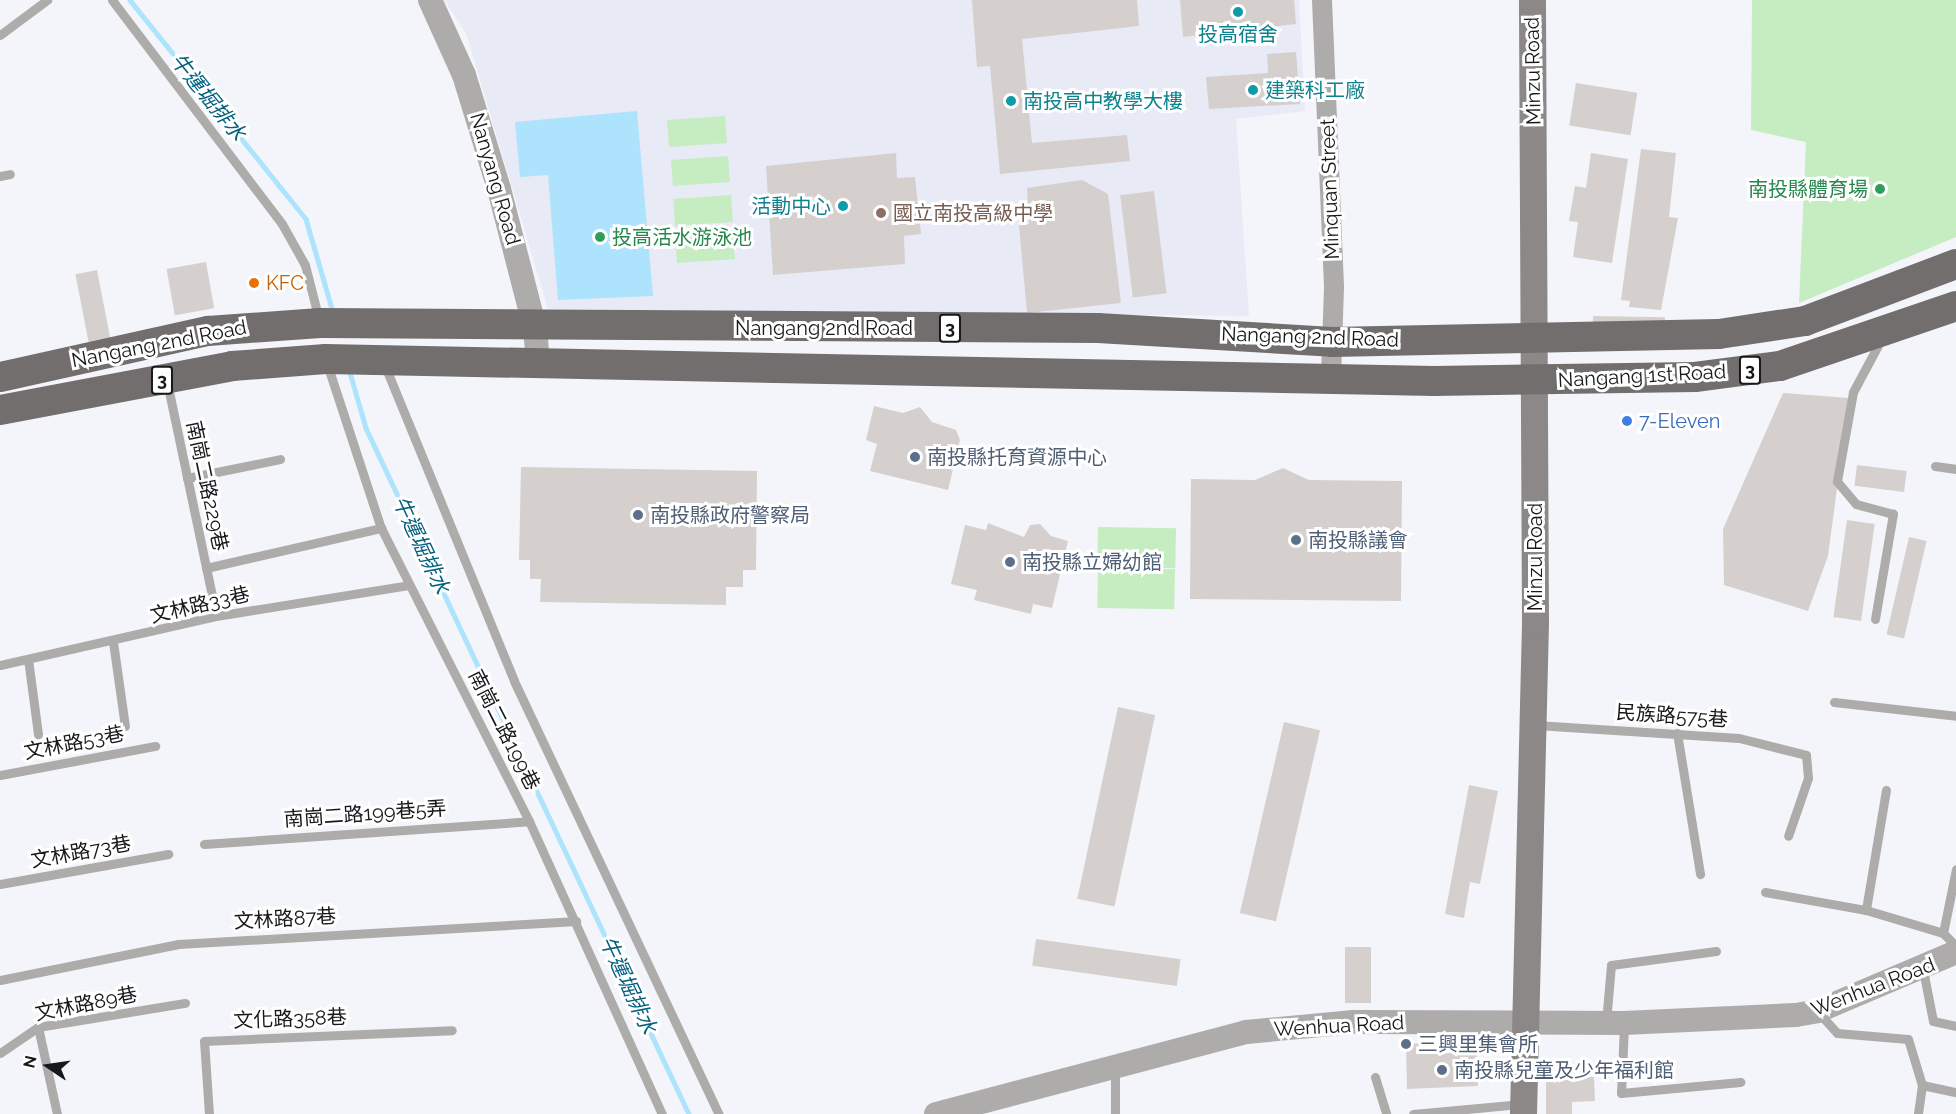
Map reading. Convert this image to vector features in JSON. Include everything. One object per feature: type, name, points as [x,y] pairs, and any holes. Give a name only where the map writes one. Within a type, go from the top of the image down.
[{"type":"main road","name":"Minzu Road","points":[[1523,1109],[1521,1021],[1534,724],[1535,338],[1532,0]]},
{"type":"main road","name":"Nangang 1st Road","points":[[1535,338],[1719,334],[1805,321],[1956,264]]},
{"type":"main road","name":"Nangang 1st Road","points":[[1534,381],[1695,377],[1780,366],[1885,333],[1956,306]]},
{"type":"main road","name":"Nangang 2nd Road","points":[[0,377],[208,331],[320,323],[536,328],[1098,328],[1332,342],[1535,338]]},
{"type":"main road","name":"Nangang 2nd Road","points":[[0,410],[232,366],[326,359]]},
{"type":"main road","name":"3","points":[[326,359],[382,360]]},
{"type":"main road","name":"Nangang 2nd Road","points":[[382,360],[1534,381]]},
{"type":"street","name":"Nanyang Road","points":[[430,0],[464,75],[536,328],[538,364]]},
{"type":"street","name":"Minquan Street","points":[[1322,0],[1332,342],[1331,379]]},
{"type":"street","name":"Wenhua Road","points":[[936,1114],[1246,1032],[1354,1022],[1615,1022],[1818,1011],[1923,970],[1949,943]]},
{"type":"lane","points":[[0,35],[47,0]]},
{"type":"lane","points":[[112,0],[282,224],[305,265],[320,323]]},
{"type":"lane","points":[[1875,619],[1893,514],[1856,504],[1837,481],[1853,393],[1885,333]]},
{"type":"lane","name":"南崗二路199巷","points":[[326,359],[381,528],[529,821],[662,1114]]},
{"type":"lane","points":[[382,360],[514,681],[718,1114]]},
{"type":"lane","name":"南崗二路229巷","points":[[167,380],[213,600]]},
{"type":"lane","points":[[187,478],[280,459]]},
{"type":"lane","points":[[1935,466],[1956,469]]},
{"type":"lane","points":[[206,568],[381,528]]},
{"type":"lane","name":"文林路33巷","points":[[0,665],[112,642],[216,616],[410,585]]},
{"type":"lane","points":[[112,642],[125,726]]},
{"type":"lane","points":[[28,659],[38,734]]},
{"type":"lane","points":[[1833,702],[1956,716]]},
{"type":"lane","name":"民族路575巷","points":[[1534,724],[1677,733],[1776,744],[1806,755],[1808,778],[1788,836]]},
{"type":"lane","points":[[1677,733],[1700,874]]},
{"type":"lane","name":"文林路53巷","points":[[0,776],[155,746]]},
{"type":"lane","points":[[1866,910],[1886,790]]},
{"type":"lane","name":"南崗二路199巷5弄","points":[[204,844],[529,821]]},
{"type":"lane","name":"文林路73巷","points":[[0,884],[168,854]]},
{"type":"lane","points":[[1949,943],[1956,869]]},
{"type":"lane","points":[[1765,892],[1866,910],[1956,946]]},
{"type":"lane","name":"文林路87巷","points":[[0,980],[178,944],[576,921]]},
{"type":"lane","points":[[1716,951],[1611,965],[1621,1093],[1740,1082]]},
{"type":"lane","points":[[1923,970],[1933,1021],[1956,1026]]},
{"type":"lane","name":"文林路89巷","points":[[0,1053],[38,1028],[185,1004]]},
{"type":"lane","points":[[1818,1011],[1837,1033],[1908,1039],[1922,1085],[1918,1114]]},
{"type":"lane","points":[[38,1028],[57,1114]]},
{"type":"lane","name":"文化路358巷","points":[[209,1114],[204,1041],[452,1030]]},
{"type":"lane","points":[[1115,1067],[1115,1114]]},
{"type":"lane","points":[[1376,1077],[1386,1114]]},
{"type":"lane","points":[[1922,1085],[1956,1092]]},
{"type":"lane","points":[[1413,1114],[1523,1109]]},
{"type":"shaded area","name":"國立南投高級中學","points":[[444,0],[1299,0],[1305,111],[1236,119],[1249,316],[548,309],[466,33]]},
{"type":"green space","name":"南投縣體育場","points":[[1752,0],[1956,0],[1956,237],[1799,303],[1806,142],[1751,130]]},
{"type":"green space","points":[[725,116],[727,143],[669,147],[667,120]]},
{"type":"green space","points":[[728,156],[730,182],[673,186],[671,160]]},
{"type":"green space","points":[[731,195],[733,222],[675,226],[673,199]]},
{"type":"green space","points":[[733,233],[735,259],[677,263],[675,237]]},
{"type":"green space","points":[[1098,527],[1176,528],[1175,568],[1097,567]]},
{"type":"green space","points":[[1098,568],[1175,569],[1174,609],[1097,608]]},
{"type":"water","name":"投高活水游泳池","points":[[637,111],[653,296],[558,300],[548,175],[520,177],[515,122]]},
{"type":"building","name":"南投高中教學大樓","points":[[972,0],[1137,0],[1139,26],[1022,39],[1032,143],[1127,135],[1130,161],[1000,174],[990,66],[977,67]]},
{"type":"building","name":"投高宿舍","points":[[1180,0],[1294,0],[1296,24],[1183,37]]},
{"type":"building","name":"建築科工廠","points":[[1296,52],[1300,104],[1209,109],[1206,77],[1268,73],[1267,54]]},
{"type":"building","points":[[1576,83],[1637,93],[1631,135],[1569,125]]},
{"type":"building","points":[[1641,149],[1676,153],[1669,217],[1678,218],[1661,310],[1629,307],[1630,301],[1621,300]]},
{"type":"building","name":"活動中心","points":[[896,153],[897,178],[915,177],[921,234],[904,236],[905,264],[773,275],[766,166]]},
{"type":"building","points":[[1591,153],[1628,159],[1612,263],[1573,257],[1578,222],[1569,221],[1575,186],[1586,188]]},
{"type":"building","points":[[1082,180],[1108,194],[1121,303],[1027,313],[1019,225],[1029,224],[1027,188]]},
{"type":"building","points":[[1154,191],[1167,293],[1133,297],[1120,195]]},
{"type":"building","points":[[206,262],[214,308],[175,315],[167,269]]},
{"type":"building","points":[[97,270],[111,340],[89,344],[75,274]]},
{"type":"building","points":[[1593,316],[1665,317],[1665,329],[1593,328]]},
{"type":"building","points":[[1783,393],[1849,398],[1828,556],[1808,611],[1724,585],[1723,529]]},
{"type":"building","name":"南投縣托育資源中心","points":[[874,406],[903,413],[920,407],[932,422],[956,430],[960,440],[948,490],[870,471],[877,444],[866,440]]},
{"type":"building","points":[[1857,465],[1907,471],[1904,492],[1854,486]]},
{"type":"building","name":"南投縣政府警察局","points":[[521,467],[757,471],[756,570],[743,570],[743,587],[726,587],[726,605],[540,602],[541,579],[530,579],[530,560],[519,560]]},
{"type":"building","name":"南投縣議會","points":[[1283,468],[1309,480],[1402,481],[1401,601],[1190,599],[1191,479],[1255,480]]},
{"type":"building","points":[[1847,520],[1875,524],[1861,621],[1833,617]]},
{"type":"building","name":"南投縣立婦幼館","points":[[988,523],[1024,537],[1030,525],[1040,524],[1051,536],[1068,541],[1052,608],[1033,604],[1031,614],[974,600],[977,590],[951,584],[965,525],[986,530]]},
{"type":"building","points":[[1909,537],[1927,541],[1904,638],[1887,634]]},
{"type":"building","points":[[1118,707],[1155,715],[1114,907],[1077,899]]},
{"type":"building","points":[[1284,722],[1320,730],[1276,921],[1240,913]]},
{"type":"building","points":[[1469,785],[1498,791],[1480,884],[1470,882],[1464,918],[1445,914]]},
{"type":"building","points":[[1036,939],[1181,959],[1177,986],[1032,966]]},
{"type":"building","points":[[1345,947],[1371,947],[1371,1003],[1345,1003]]},
{"type":"building","name":"南投縣兒童及少年福利館","points":[[1476,1041],[1478,1086],[1407,1089],[1406,1044],[1426,1043],[1426,1054],[1450,1053],[1449,1042]]},
{"type":"building","points":[[1594,1077],[1595,1101],[1572,1102],[1572,1114],[1546,1114],[1546,1078]]},
{"type":"waterway","name":"牛運堀排水","points":[[130,0],[306,219],[333,312]]},
{"type":"waterway","name":"牛運堀排水","points":[[349,369],[366,428],[689,1114]]},
{"type":"place","name":"投高宿舍","points":[[1238,12]]},
{"type":"place","name":"建築科工廠","points":[[1253,90]]},
{"type":"place","name":"南投高中教學大樓","points":[[1011,101]]},
{"type":"place","name":"南投縣體育場","points":[[1880,189]]},
{"type":"place","name":"活動中心","points":[[843,206]]},
{"type":"place","name":"國立南投高級中學","points":[[881,213]]},
{"type":"place","name":"投高活水游泳池","points":[[600,237]]},
{"type":"place","name":"KFC","points":[[254,283]]},
{"type":"place","name":"7-Eleven","points":[[1627,421]]},
{"type":"place","name":"南投縣托育資源中心","points":[[915,457]]},
{"type":"place","name":"南投縣政府警察局","points":[[638,515]]},
{"type":"place","name":"南投縣議會","points":[[1296,540]]},
{"type":"place","name":"南投縣立婦幼館","points":[[1010,562]]},
{"type":"place","name":"三興里集會所","points":[[1406,1044]]},
{"type":"place","name":"南投縣兒童及少年福利館","points":[[1442,1070]]}]
